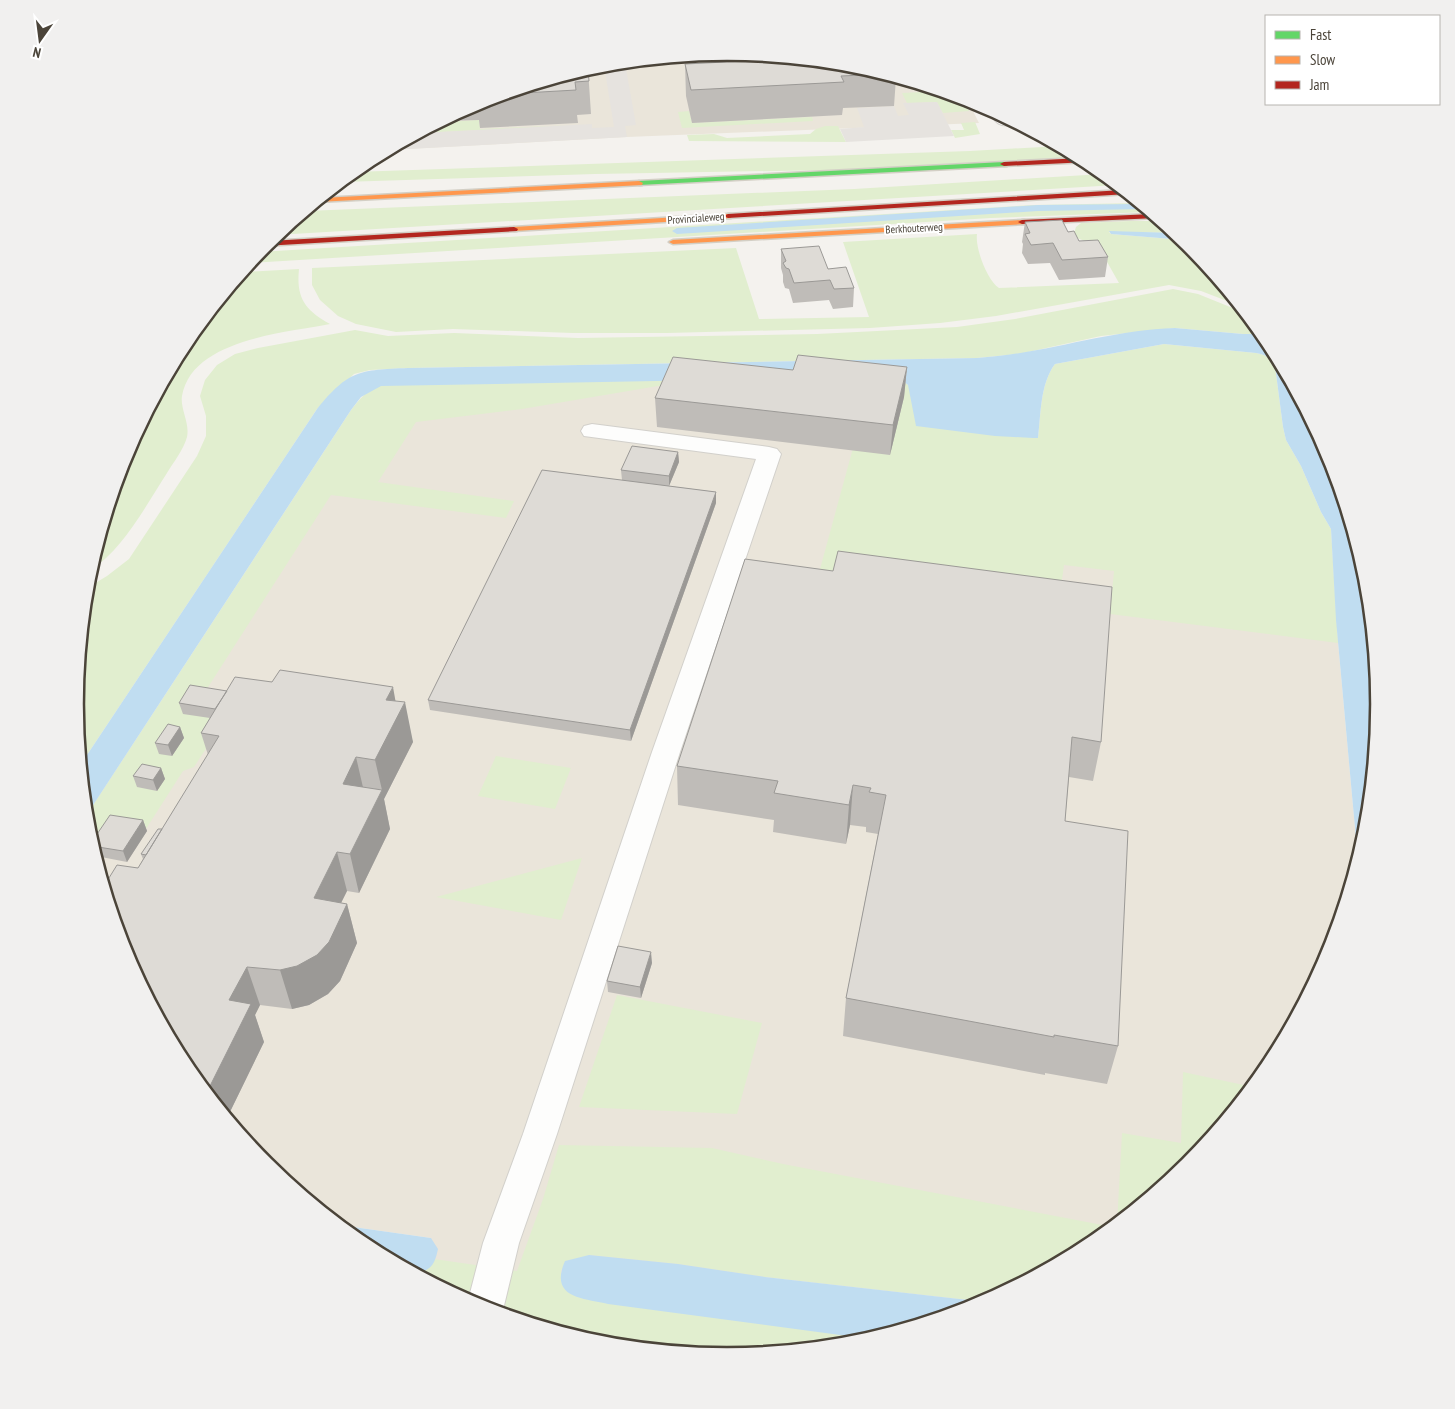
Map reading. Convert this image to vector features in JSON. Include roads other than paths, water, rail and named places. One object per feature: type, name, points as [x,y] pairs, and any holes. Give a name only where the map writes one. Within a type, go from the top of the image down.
[{"type":"main road","points":[[329,199],[1071,161]]},
{"type":"main road","name":"Provincialeweg","points":[[280,243],[1117,192]]},
{"type":"main road","name":"Berkhouterweg","points":[[673,242],[1146,216]]},
{"type":"lane","points":[[487,1301],[501,1243],[540,1134],[666,752],[769,454],[592,431]]},
{"type":"water","points":[[1109,231],[1164,233],[1171,239],[1111,234]]},
{"type":"water","points":[[1175,328],[1253,334],[1271,361],[1264,355],[1259,354],[1164,344],[1055,364],[1046,381],[1038,438],[995,436],[916,426],[908,385],[903,381],[826,378],[381,386],[361,397],[351,410],[93,805],[87,755],[317,409],[347,379],[366,372],[408,368],[977,358],[1027,352],[1101,337]]},
{"type":"water","points":[[1275,368],[1285,383],[1322,458],[1349,538],[1358,579],[1365,621],[1371,704],[1365,788],[1356,839],[1336,620],[1331,529],[1321,512],[1301,466],[1286,440]]},
{"type":"water","points":[[353,1227],[431,1238],[438,1249],[432,1265],[424,1271],[406,1262]]},
{"type":"water","points":[[589,1255],[678,1264],[765,1277],[971,1300],[894,1326],[847,1336],[608,1304],[579,1298],[565,1289],[561,1282],[561,1273],[565,1261]]},
{"type":"waterway","points":[[677,231],[1038,208],[1135,207]]}]
